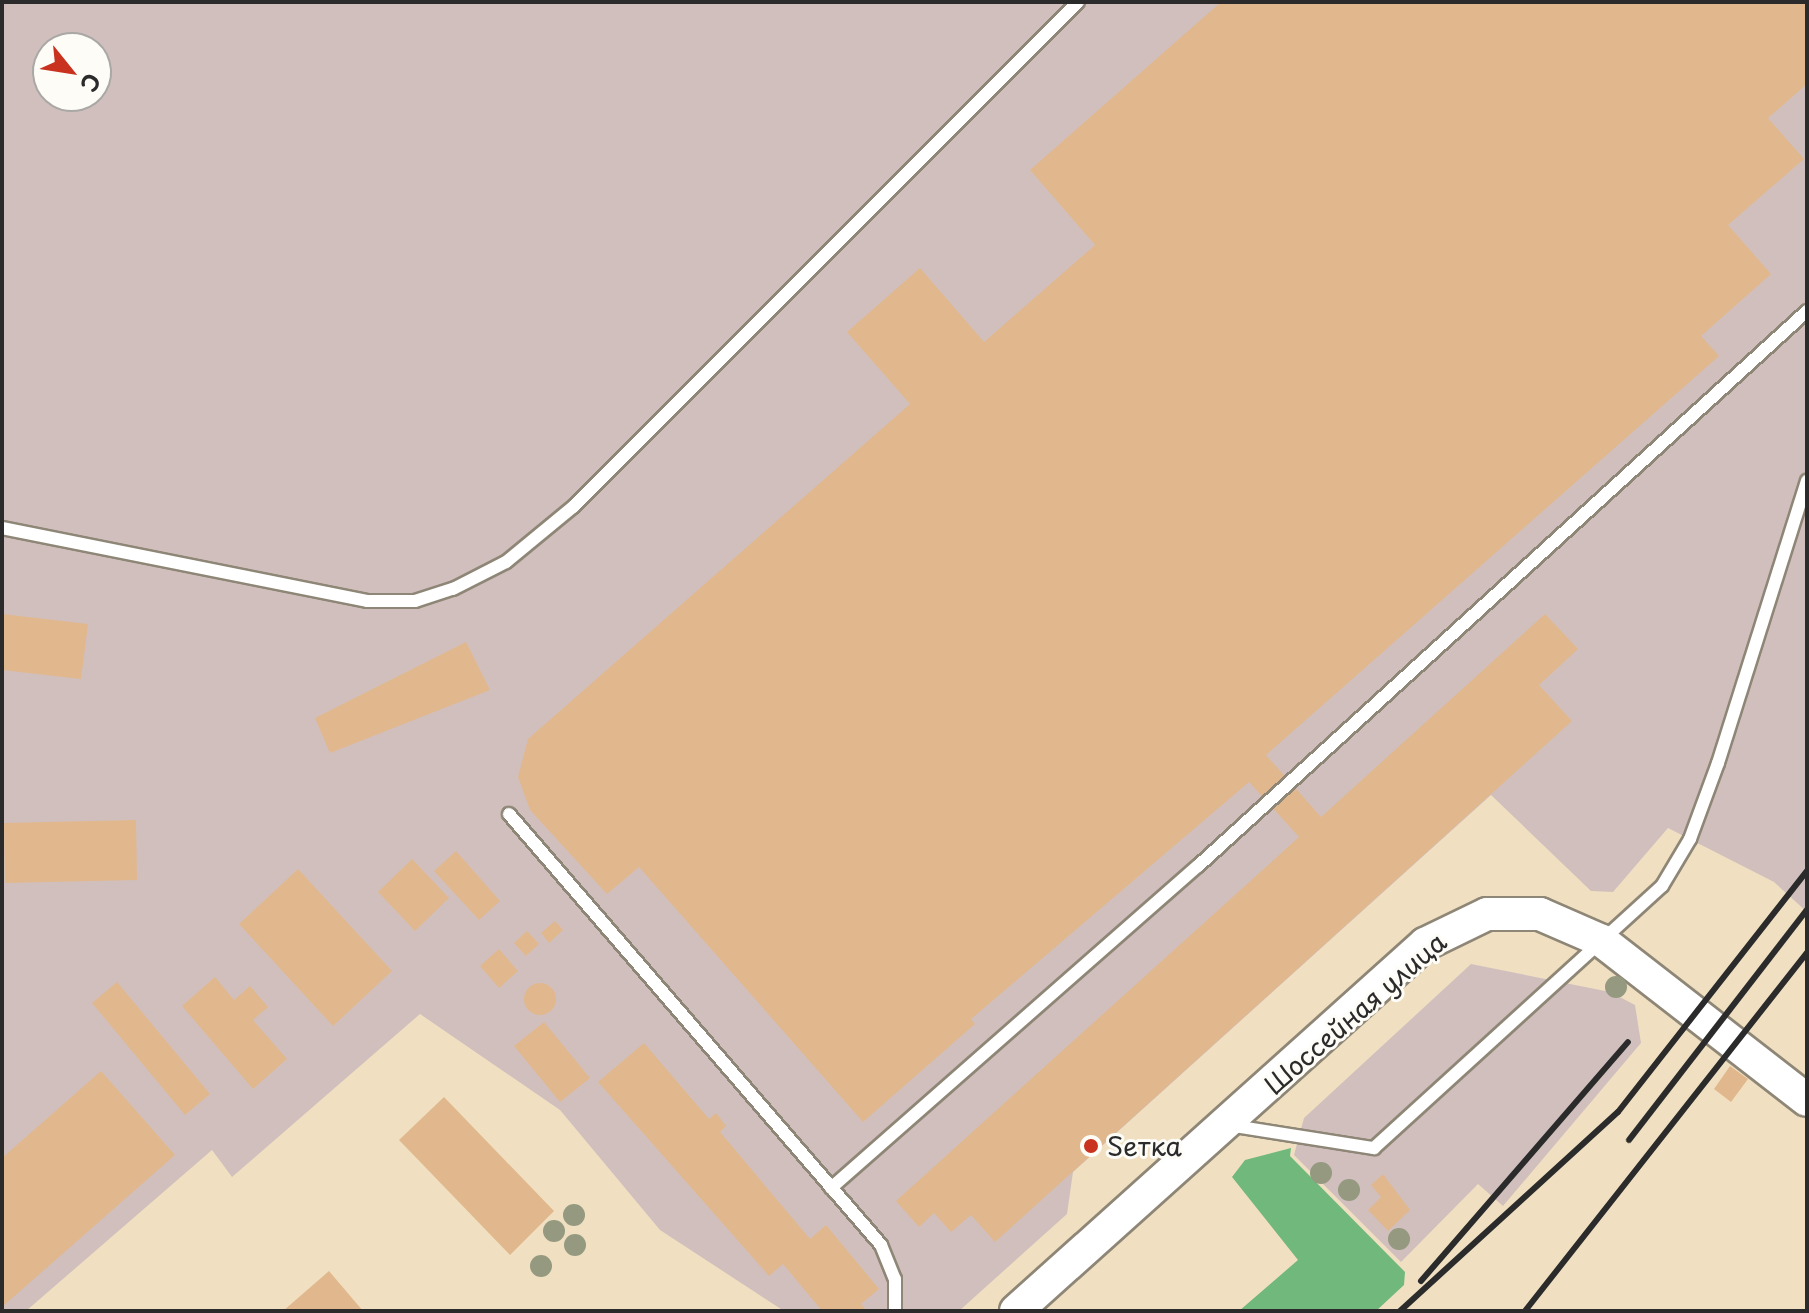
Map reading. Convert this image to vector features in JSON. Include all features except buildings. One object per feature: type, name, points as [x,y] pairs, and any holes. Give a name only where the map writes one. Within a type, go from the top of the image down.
[{"type":"street","name":"Шоссейная улица","points":[[1016,1311],[1450,929],[1487,914],[1525,911],[1602,941],[1807,1100]]},
{"type":"lane","points":[[2,528],[367,601],[415,601],[453,589],[506,562],[573,507],[1078,2]]},
{"type":"lane","points":[[831,1188],[1210,856],[1807,311]]},
{"type":"lane","points":[[1228,1125],[1374,1148],[1662,886],[1690,839],[1769,619],[1807,481]]},
{"type":"lane","points":[[509,814],[887,1255],[895,1311]]},
{"type":"shaded area","points":[[2,2],[1807,2],[1807,912],[1774,882],[1668,828],[1613,892],[1591,891],[1491,795],[1073,1172],[1067,1214],[959,1311],[784,1311],[660,1230],[560,1110],[420,1014],[232,1177],[212,1150],[26,1311],[2,1311]]},
{"type":"shaded area","points":[[1471,964],[1610,992],[1635,1005],[1641,1043],[1503,1206],[1478,1184],[1401,1262],[1294,1155],[1304,1118]]},
{"type":"green space","points":[[1291,1148],[1290,1156],[1405,1272],[1404,1285],[1376,1311],[1239,1311],[1298,1260],[1232,1177],[1245,1160]]},
{"type":"railway","points":[[1400,1311],[1618,1112],[1807,871]]},
{"type":"railway","points":[[1629,1140],[1807,910]]},
{"type":"railway","points":[[1525,1311],[1807,952]]},
{"type":"railway","points":[[1421,1281],[1628,1042]]},
{"type":"place","name":"Sетка","points":[[1091,1146]]}]
